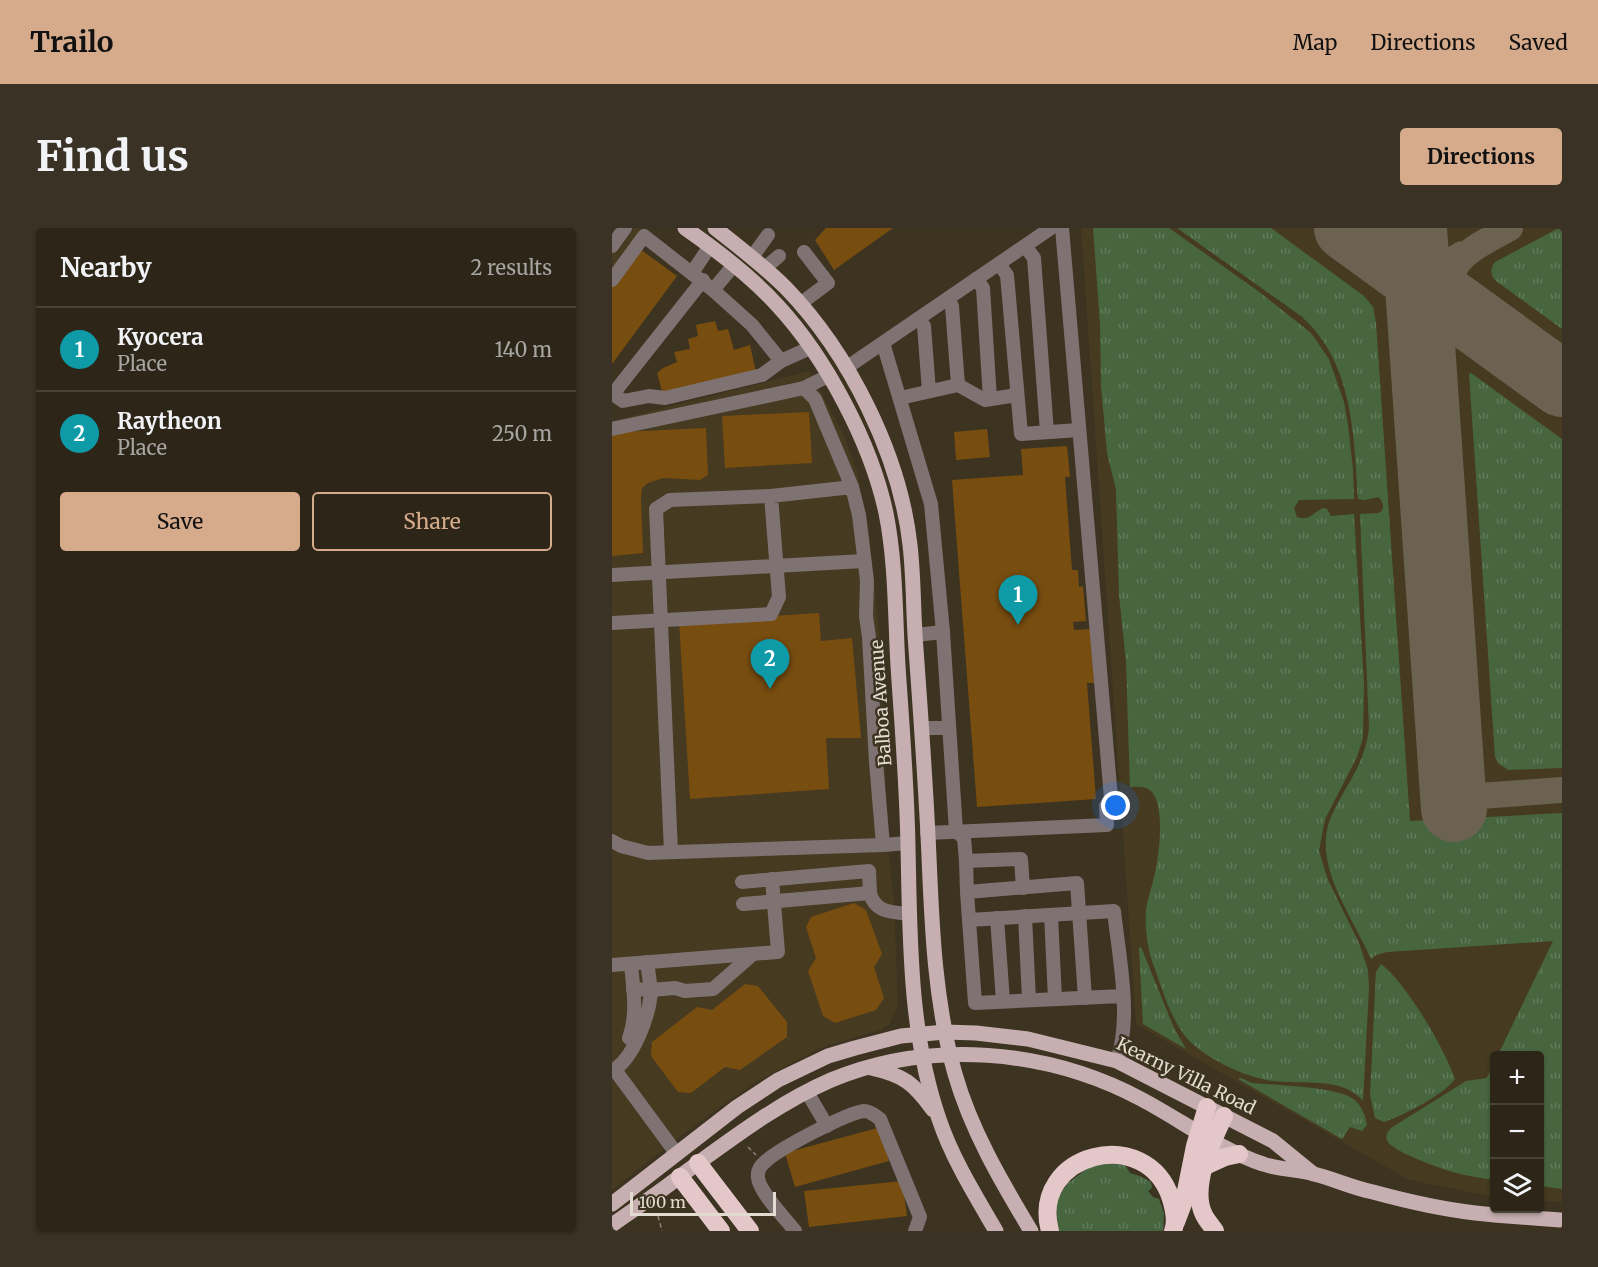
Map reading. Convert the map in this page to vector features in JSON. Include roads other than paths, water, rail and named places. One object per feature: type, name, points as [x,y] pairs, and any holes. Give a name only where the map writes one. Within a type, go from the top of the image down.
[{"type":"highway","points":[[1207,1107],[1206,1166],[1199,1189],[1203,1214],[1215,1231]]},
{"type":"highway","points":[[1174,1229],[1184,1201],[1195,1146],[1224,1116]]},
{"type":"highway","points":[[1050,1231],[1047,1218],[1048,1207],[1051,1194],[1059,1180],[1079,1162],[1090,1157],[1108,1154],[1133,1159],[1146,1165],[1157,1174],[1171,1200],[1174,1229]]},
{"type":"highway","points":[[1206,1166],[1225,1157],[1239,1154]]},
{"type":"highway","points":[[698,1163],[750,1231]]},
{"type":"highway","points":[[680,1177],[721,1231]]},
{"type":"main road","name":"Balboa Avenue","points":[[686,228],[734,265],[778,306],[804,351],[828,376],[858,429],[878,480],[892,548],[908,843],[909,914],[918,1034],[939,1119],[975,1197],[996,1231]]},
{"type":"main road","points":[[722,230],[765,268],[800,304],[843,364],[878,424],[897,478],[910,545],[935,965],[945,1032],[963,1099],[989,1159],[1031,1231]]},
{"type":"main road","points":[[778,306],[816,337],[831,357],[843,364]]},
{"type":"main road","points":[[908,843],[916,847],[931,905]]},
{"type":"main road","name":"Kearny Villa Road","points":[[612,1204],[756,1092],[795,1071],[828,1056],[855,1048],[918,1034],[945,1032],[1028,1039],[1117,1061],[1273,1142],[1314,1174]]},
{"type":"main road","name":"Kearny Villa Road","points":[[612,1225],[738,1135],[807,1092],[833,1080],[900,1059],[950,1055],[992,1055],[1028,1059],[1085,1074],[1138,1097],[1239,1154],[1265,1165],[1314,1174],[1372,1192],[1473,1213],[1562,1220]]},
{"type":"main road","points":[[868,1068],[906,1079],[920,1093],[939,1119]]},
{"type":"main road","points":[[676,1153],[698,1163]]},
{"type":"main road","points":[[676,1153],[680,1177]]},
{"type":"street","points":[[612,246],[625,228]]},
{"type":"street","points":[[843,364],[883,343],[1052,228]]},
{"type":"street","points":[[927,833],[1107,825],[1106,806],[1111,798],[1062,228]]},
{"type":"street","points":[[752,257],[768,235]]},
{"type":"street","points":[[612,280],[644,236],[703,281],[752,325],[782,361]]},
{"type":"street","points":[[703,281],[710,246]]},
{"type":"street","points":[[1025,246],[1034,258],[1047,432]]},
{"type":"street","points":[[800,304],[828,283],[804,252]]},
{"type":"street","points":[[765,268],[779,256]]},
{"type":"street","points":[[999,264],[1007,275],[1021,435],[1079,430]]},
{"type":"street","points":[[734,265],[703,281],[613,394],[623,402],[649,396],[665,398],[762,375],[782,361],[804,351]]},
{"type":"street","points":[[976,279],[983,288],[990,399]]},
{"type":"street","points":[[948,299],[952,306],[958,385]]},
{"type":"street","points":[[918,319],[924,326],[929,391]]},
{"type":"street","points":[[883,343],[931,504],[943,632],[956,831],[964,838],[975,1003],[1122,996]]},
{"type":"street","points":[[612,429],[804,388],[828,376]]},
{"type":"street","points":[[900,398],[958,385],[985,400],[1017,395]]},
{"type":"street","points":[[804,388],[815,399],[852,487],[859,515],[867,581],[866,616],[883,844]]},
{"type":"street","points":[[671,852],[656,509],[670,500],[771,496],[852,487]]},
{"type":"street","points":[[612,623],[771,614],[779,597],[771,496]]},
{"type":"street","points":[[612,575],[864,561]]},
{"type":"street","points":[[894,585],[912,584]]},
{"type":"street","points":[[915,635],[943,632]]},
{"type":"street","points":[[921,728],[949,728]]},
{"type":"street","points":[[612,841],[621,846],[648,853],[908,843]]},
{"type":"street","points":[[966,861],[1021,858],[1023,888]]},
{"type":"street","points":[[742,882],[869,871],[872,899],[880,909],[909,914]]},
{"type":"street","points":[[612,965],[778,952],[772,879]]},
{"type":"street","points":[[968,892],[1077,883],[1085,998]]},
{"type":"street","points":[[743,904],[870,892]]},
{"type":"street","points":[[969,920],[1114,911],[1122,996],[1121,1047],[1117,1061]]},
{"type":"street","points":[[1051,915],[1056,999]]},
{"type":"street","points":[[1025,916],[1029,1000]]},
{"type":"street","points":[[997,918],[1003,1001]]},
{"type":"street","points":[[633,988],[651,990],[675,988],[685,991],[713,989],[753,954]]},
{"type":"street","points":[[614,1071],[630,1054],[650,1006],[651,990],[647,962]]},
{"type":"street","points":[[614,1071],[634,1026],[631,964]]},
{"type":"street","points":[[614,1071],[676,1153]]},
{"type":"street","points":[[807,1092],[826,1126]]},
{"type":"street","points":[[795,1231],[762,1189],[758,1179],[759,1170],[779,1150],[826,1126],[863,1111],[880,1119],[920,1217],[915,1231]]},
{"type":"place","name":"Kyocera","points":[[1018,625]]},
{"type":"place","name":"Raytheon","points":[[770,689]]}]
